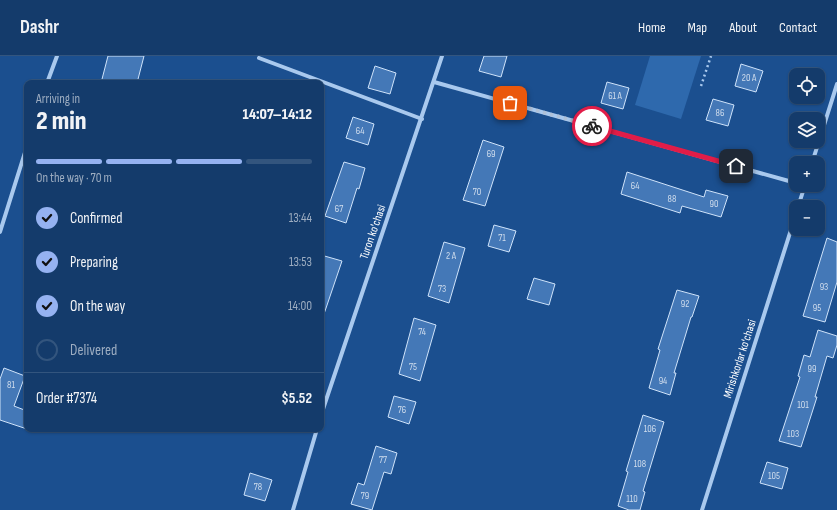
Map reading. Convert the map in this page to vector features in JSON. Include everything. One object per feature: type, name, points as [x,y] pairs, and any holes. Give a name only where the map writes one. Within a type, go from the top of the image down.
[{"type":"street","points":[[49,80],[57,56]]},
{"type":"street","name":"Turon ko'chasi","points":[[324,406],[442,56]]},
{"type":"street","points":[[259,58],[318,80]]},
{"type":"street","points":[[324,82],[422,119]]},
{"type":"street","points":[[434,82],[789,181]]},
{"type":"street","points":[[814,156],[837,84]]},
{"type":"street","points":[[0,232],[24,156]]},
{"type":"street","name":"Mirishkorlar ko'chasi","points":[[702,510],[789,236]]},
{"type":"street","points":[[293,510],[315,432]]},
{"type":"path","points":[[701,86],[711,56]]},
{"type":"shaded area","points":[[650,56],[701,56],[681,119],[635,105]]},
{"type":"building","points":[[108,56],[144,56],[138,80],[102,80]]},
{"type":"building","points":[[484,56],[507,56],[501,77],[479,71]]},
{"type":"building","points":[[741,64],[763,71],[756,92],[735,86]]},
{"type":"building","points":[[375,66],[396,73],[390,94],[368,88]]},
{"type":"building","points":[[607,82],[629,88],[623,109],[601,103]]},
{"type":"building","points":[[713,99],[734,105],[728,126],[706,120]]},
{"type":"building","points":[[353,117],[374,124],[368,145],[346,138]]},
{"type":"building","points":[[483,140],[504,147],[485,206],[463,200]]},
{"type":"building","points":[[344,162],[365,168],[346,223],[325,216]]},
{"type":"building","points":[[627,172],[704,197],[706,190],[728,196],[721,217],[682,206],[680,213],[621,194]]},
{"type":"building","points":[[494,225],[516,231],[509,252],[488,246]]},
{"type":"building","points":[[827,238],[837,242],[837,282],[825,322],[803,316]]},
{"type":"building","points":[[444,242],[465,248],[449,303],[428,296]]},
{"type":"building","points":[[324,256],[342,261],[324,314]]},
{"type":"building","points":[[534,278],[555,284],[549,305],[527,299]]},
{"type":"building","points":[[677,290],[699,296],[674,373],[676,373],[670,395],[649,388],[660,350],[658,349]]},
{"type":"building","points":[[414,318],[436,325],[420,381],[399,374]]},
{"type":"building","points":[[818,330],[837,336],[837,345],[833,358],[827,356],[815,397],[817,397],[801,447],[779,441],[800,377],[798,376],[804,355],[810,357]]},
{"type":"building","points":[[4,368],[24,376],[14,406],[24,410],[24,428],[0,420],[0,379]]},
{"type":"building","points":[[394,396],[416,402],[409,424],[388,417]]},
{"type":"building","points":[[643,415],[664,422],[643,491],[645,492],[640,510],[629,510],[618,506],[628,472],[626,471]]},
{"type":"building","points":[[376,446],[397,453],[391,474],[384,472],[372,510],[351,504],[358,483],[364,485]]},
{"type":"building","points":[[767,462],[788,468],[782,489],[760,483]]},
{"type":"building","points":[[250,473],[272,480],[265,501],[244,495]]},
{"type":"way so far","points":[[510,103],[592,126]]},
{"type":"route","points":[[592,126],[736,166]]}]
